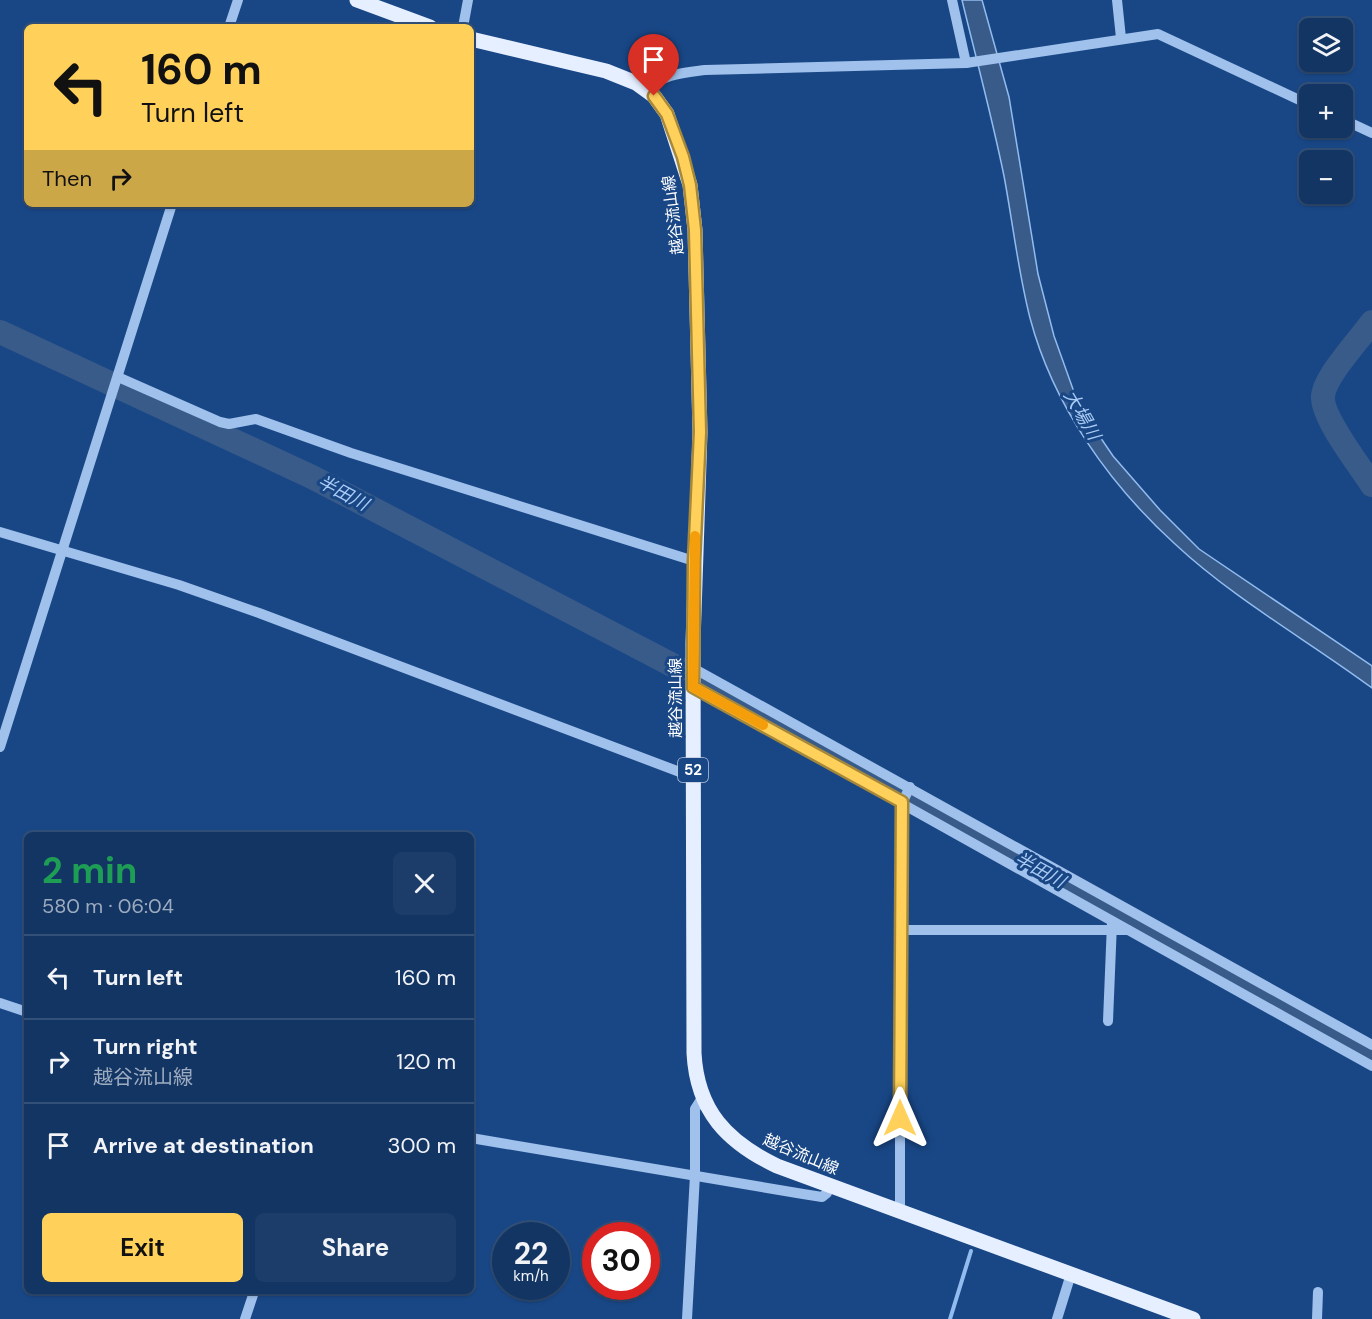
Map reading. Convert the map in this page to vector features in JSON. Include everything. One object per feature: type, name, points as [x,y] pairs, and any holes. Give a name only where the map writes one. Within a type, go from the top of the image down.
[{"type":"main road","points":[[357,0],[422,24]]},
{"type":"main road","name":"越谷流山線","points":[[474,40],[606,71],[630,80],[646,90],[661,105],[675,134],[690,185],[693,210],[700,432],[694,561],[694,1053],[702,1098],[718,1123],[744,1148],[777,1166],[1193,1319]]},
{"type":"street","points":[[230,24],[237,0]]},
{"type":"street","points":[[464,24],[468,0]]},
{"type":"street","points":[[952,0],[969,63]]},
{"type":"street","points":[[1117,0],[1121,38]]},
{"type":"street","points":[[646,90],[656,80],[673,74],[705,70],[969,63],[1158,34],[1299,100]]},
{"type":"street","points":[[1353,124],[1372,133]]},
{"type":"street","points":[[0,747],[171,207]]},
{"type":"street","points":[[117,382],[220,422],[229,424],[256,419],[351,453],[694,561]]},
{"type":"street","points":[[0,532],[179,585],[259,613],[693,777]]},
{"type":"street","points":[[693,668],[1111,915],[1372,1046]]},
{"type":"street","points":[[693,687],[906,795],[1111,915],[1132,930],[1372,1066]]},
{"type":"street","points":[[900,1212],[900,930],[906,795]]},
{"type":"street","points":[[900,930],[1111,915]]},
{"type":"street","points":[[1108,1021],[1111,915]]},
{"type":"street","points":[[0,1003],[24,1011]]},
{"type":"street","points":[[687,1319],[695,1175],[695,1109],[702,1098]]},
{"type":"street","points":[[474,1138],[822,1197],[827,1193],[828,1186]]},
{"type":"street","points":[[1057,1319],[1071,1274]]},
{"type":"street","points":[[1317,1319],[1318,1292]]},
{"type":"street","points":[[245,1319],[253,1294]]},
{"type":"water","name":"大場川","points":[[962,0],[982,0],[1009,97],[1038,274],[1054,336],[1079,406],[1113,456],[1160,510],[1199,549],[1372,666],[1372,688],[1246,601],[1198,564],[1151,521],[1128,496],[1086,441],[1053,382],[1030,318],[999,154]]},
{"type":"waterway","points":[[1372,322],[1336,369],[1323,396],[1324,405],[1334,428],[1372,485]]},
{"type":"waterway","name":"半田川","points":[[0,332],[312,477],[680,669]]},
{"type":"waterway","name":"半田川","points":[[708,685],[1372,1056]]},
{"type":"waterway","points":[[950,1319],[971,1251]]},
{"type":"slow traffic","points":[[695,536],[693,687],[763,725]]},
{"type":"route","points":[[654,96],[667,114],[683,157],[690,185],[695,230],[700,432],[694,561],[693,687],[902,802],[900,816],[900,1118]]}]
